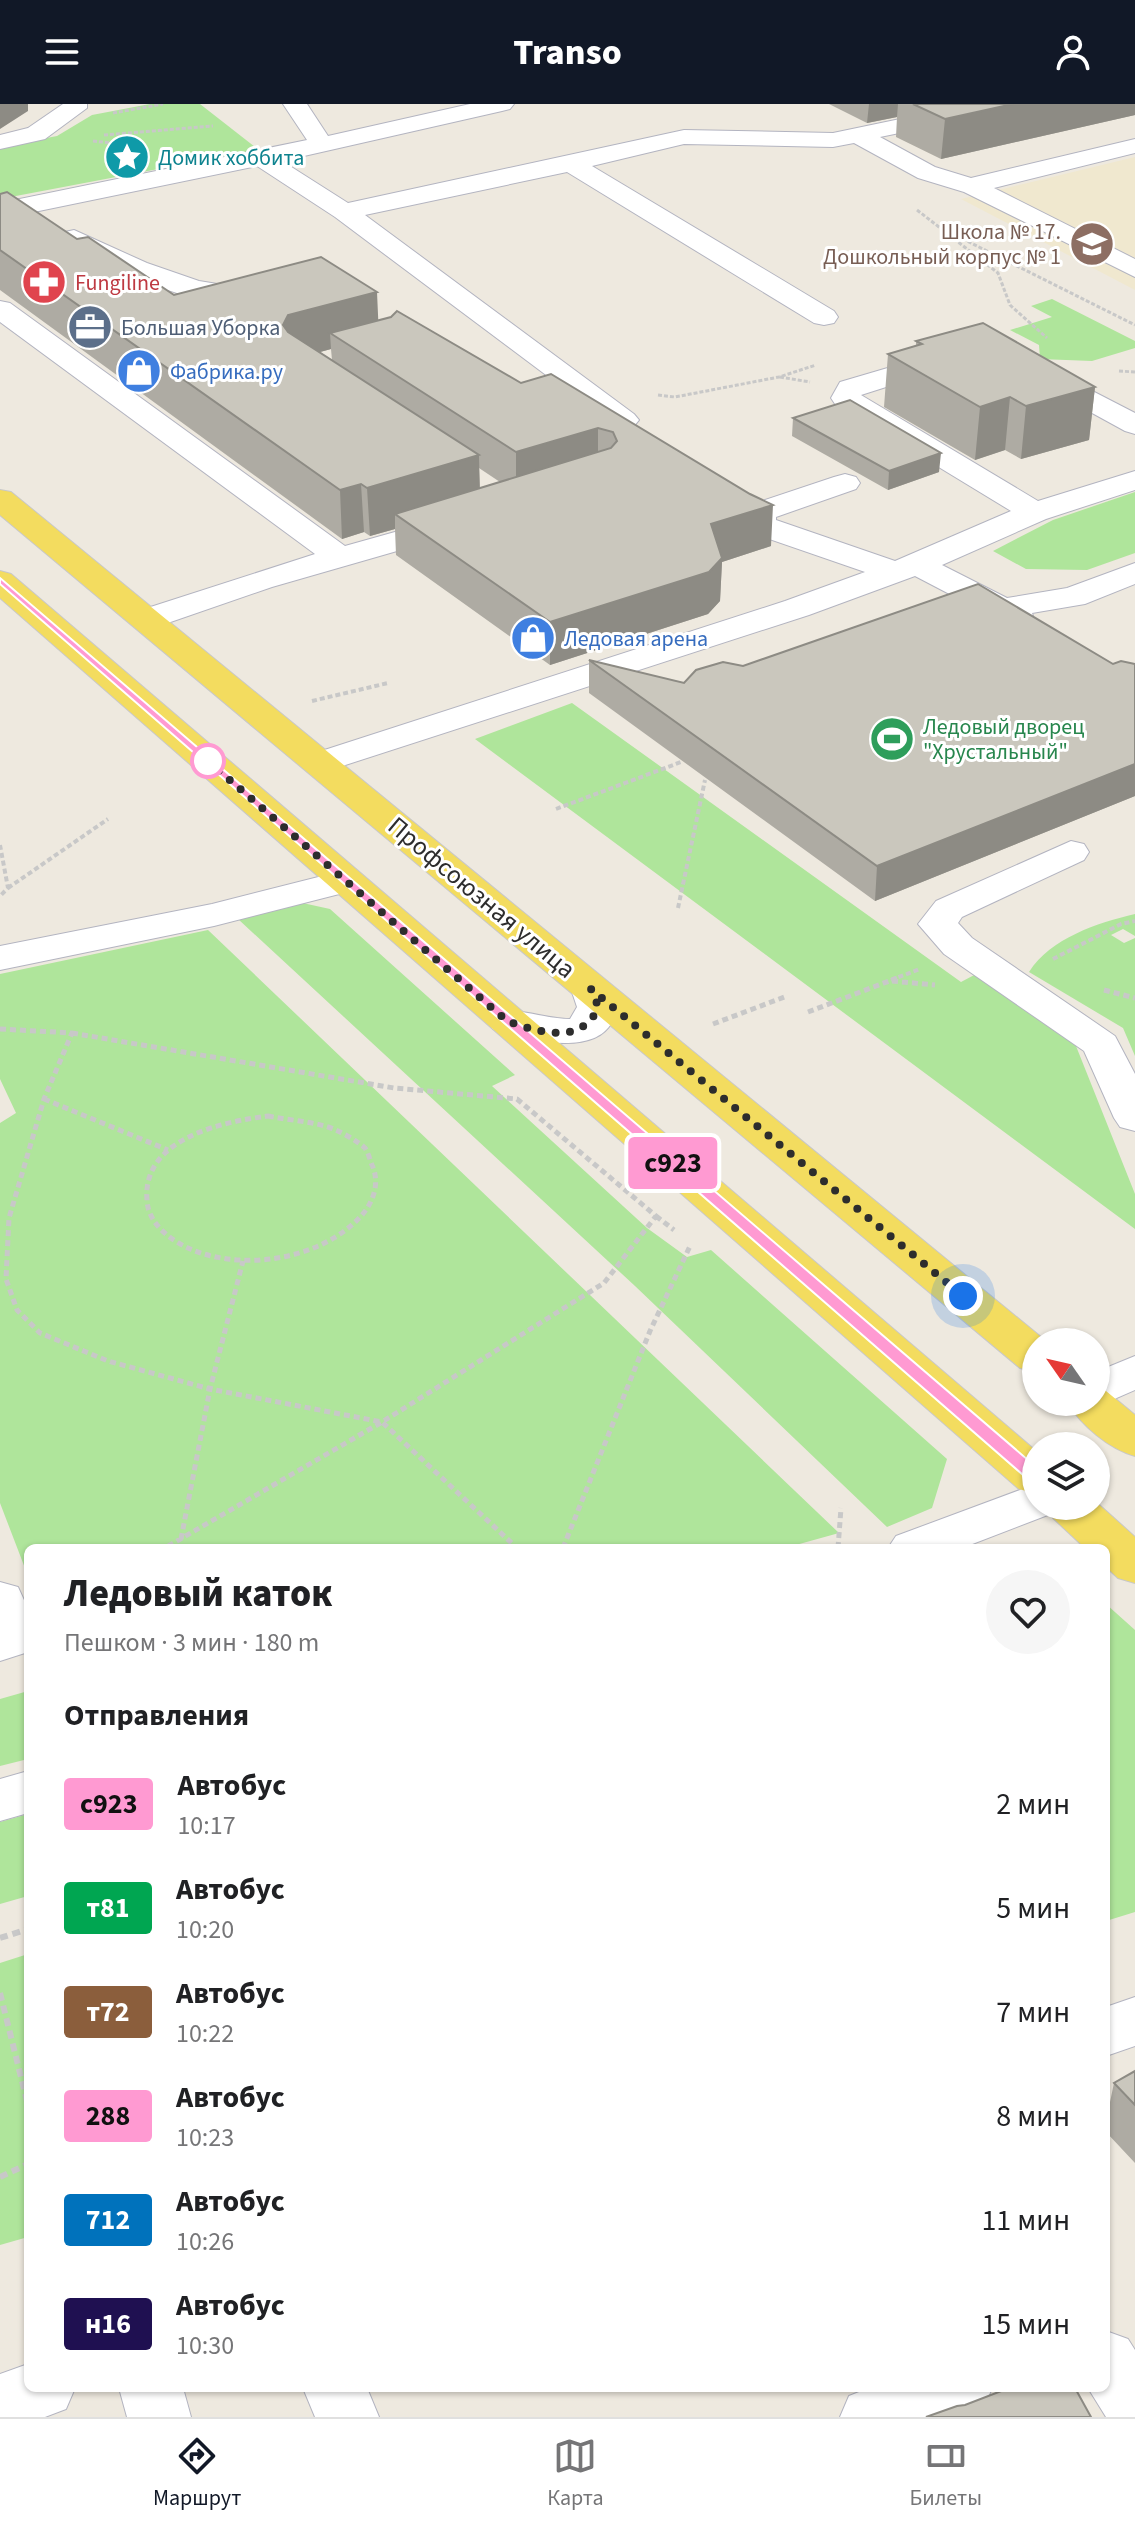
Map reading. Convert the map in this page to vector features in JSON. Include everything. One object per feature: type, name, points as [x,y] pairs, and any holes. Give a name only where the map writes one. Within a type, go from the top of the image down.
[{"type":"main road","name":"Профсоюзная улица","points":[[0,499],[1022,1345]]},
{"type":"main road","points":[[0,581],[1022,1465]]},
{"type":"main road","points":[[1107,1416],[1135,1440]]},
{"type":"main road","points":[[1085,1520],[1135,1565]]},
{"type":"street","points":[[0,142],[36,134],[75,108],[75,104]]},
{"type":"street","points":[[295,104],[321,143]]},
{"type":"street","points":[[12,210],[502,104]]},
{"type":"street","points":[[344,212],[684,137],[833,140],[1006,104]]},
{"type":"street","points":[[858,135],[924,171],[954,184],[971,186],[1135,269]]},
{"type":"street","points":[[971,186],[1135,146]]},
{"type":"street","points":[[261,158],[344,212],[624,420]]},
{"type":"street","points":[[571,164],[824,317]]},
{"type":"street","points":[[12,210],[102,255],[209,292],[249,299],[282,296]]},
{"type":"street","points":[[0,309],[342,559]]},
{"type":"street","points":[[973,353],[861,384],[850,388],[845,398],[1035,512]]},
{"type":"street","points":[[1012,361],[1027,365],[1135,425]]},
{"type":"street","points":[[321,762],[797,608],[906,568],[1035,512],[1135,480]]},
{"type":"street","points":[[845,483],[761,512],[760,525],[906,568],[1004,608],[1043,632]]},
{"type":"street","points":[[147,619],[261,580],[482,516]]},
{"type":"street","points":[[1004,608],[1074,597],[1135,573]]},
{"type":"street","points":[[1071,852],[949,909],[937,924],[958,946],[1101,1045],[1135,1118]]},
{"type":"street","points":[[0,958],[214,915],[346,881]]},
{"type":"street","points":[[507,1021],[550,1033],[585,1027],[596,1013],[598,1002],[591,989]]},
{"type":"street","points":[[1110,1384],[1135,1371]]},
{"type":"street","points":[[923,1544],[1022,1506]]},
{"type":"street","points":[[0,1600],[12,1638],[0,1642]]},
{"type":"street","points":[[0,1800],[24,1793]]},
{"type":"street","points":[[1110,2030],[1135,2021]]},
{"type":"street","points":[[1110,2366],[1135,2407]]},
{"type":"street","points":[[0,2404],[32,2392]]},
{"type":"street","points":[[152,2392],[159,2417]]},
{"type":"street","points":[[337,2392],[347,2417]]},
{"type":"street","points":[[872,2417],[948,2392]]},
{"type":"path","points":[[924,171],[926,189],[916,210],[998,273],[1010,305],[1033,323],[1053,345]]},
{"type":"path","points":[[939,227],[1135,325]]},
{"type":"path","points":[[570,382],[675,397],[779,377],[817,364]]},
{"type":"path","points":[[302,693],[313,702],[388,683]]},
{"type":"path","points":[[556,809],[681,762]]},
{"type":"path","points":[[678,908],[705,780]]},
{"type":"path","points":[[0,896],[108,819]]},
{"type":"path","points":[[0,845],[8,888]]},
{"type":"path","points":[[1050,961],[1121,924],[1135,921]]},
{"type":"path","points":[[808,1012],[921,969]]},
{"type":"path","points":[[713,1024],[787,996]]},
{"type":"path","points":[[0,1029],[72,1033],[394,1088],[517,1099],[692,1245],[650,1331],[565,1544]]},
{"type":"path","points":[[72,1033],[44,1099],[9,1218],[6,1279],[17,1310],[40,1333],[108,1361],[210,1389],[382,1422],[513,1544]]},
{"type":"path","points":[[44,1099],[168,1150]]},
{"type":"path","points":[[268,1116],[313,1121],[332,1127],[363,1147],[378,1174],[374,1203],[352,1230],[315,1251],[280,1259],[243,1261],[198,1252],[165,1233],[154,1221],[145,1192],[148,1178],[168,1150],[202,1129],[245,1118],[268,1116]]},
{"type":"path","points":[[172,1544],[382,1422],[604,1283],[656,1216]]},
{"type":"path","points":[[181,1539],[210,1389],[243,1261]]},
{"type":"path","points":[[838,1544],[841,1508]]},
{"type":"path","points":[[0,1938],[24,1930]]},
{"type":"path","points":[[0,1993],[24,2089]]},
{"type":"path","points":[[0,2177],[24,2166]]},
{"type":"shaded area","name":"Школа № 17. Дошкольный корпус № 1","points":[[1135,157],[1135,290],[961,199]]},
{"type":"green space","points":[[150,104],[200,104],[259,150],[0,199],[0,147],[57,136],[92,115]]},
{"type":"green space","points":[[1052,299],[1135,341],[1135,348],[1092,361],[1040,359],[1039,345],[1010,330],[1052,317],[1031,306]]},
{"type":"green space","points":[[1135,492],[1135,553],[1087,570],[1026,569],[993,551],[1053,520]]},
{"type":"green space","points":[[572,703],[961,982],[978,973],[1074,1041],[1135,1194],[1135,1229],[475,739]]},
{"type":"green space","points":[[298,902],[330,909],[515,1075],[492,1086],[647,1228],[687,1257],[711,1250],[947,1459],[932,1508],[887,1527],[635,1286],[238,919]]},
{"type":"green space","points":[[1135,914],[1135,936],[1123,929],[1111,935],[1124,943],[1135,938],[1135,1056],[1123,1028],[1029,972],[1038,960],[1062,941],[1091,927]]},
{"type":"green space","points":[[208,930],[839,1533],[799,1544],[24,1544],[24,1566],[0,1503],[0,1123],[16,1113],[0,1079],[0,974]]},
{"type":"green space","points":[[1110,1608],[1135,1630],[1135,1912],[1110,1920]]},
{"type":"green space","points":[[24,1692],[24,1760],[0,1766],[0,1699]]},
{"type":"green space","points":[[24,1815],[24,1897],[0,1904],[0,1822]]},
{"type":"green space","points":[[24,1955],[24,2238],[0,2245],[0,1963]]},
{"type":"building","points":[[913,104],[1013,104],[945,119]]},
{"type":"building","points":[[7,192],[77,239],[88,237],[174,295],[321,257],[377,292],[288,315],[283,325],[288,332],[479,455],[367,488],[361,484],[340,490],[0,250],[0,194]]},
{"type":"building","points":[[397,311],[521,383],[551,374],[773,505],[711,524],[722,558],[709,572],[550,622],[395,514],[611,448],[617,441],[613,432],[598,428],[516,452],[330,333],[391,317]]},
{"type":"building","points":[[983,323],[1095,387],[1026,406],[1010,397],[980,407],[888,354],[922,344],[916,341]]},
{"type":"building","points":[[850,400],[941,453],[889,471],[793,418]]},
{"type":"building","name":"Ледовый дворец \"Хрустальный\"","points":[[978,584],[1113,664],[1121,661],[1135,664],[1135,764],[877,866],[589,660],[684,683],[696,670],[723,662],[743,666]]},
{"type":"building","points":[[1135,2071],[1135,2105],[1114,2083]]},
{"type":"building","points":[[999,2392],[1077,2392],[1091,2417],[926,2417]]},
{"type":"bus line","name":"с923","points":[[0,581],[1022,1465]]},
{"type":"place","name":"Домик хоббита","points":[[127,157]]},
{"type":"place","name":"Школа № 17. Дошкольный корпус № 1","points":[[1092,244]]},
{"type":"place","name":"Fungiline","points":[[44,282]]},
{"type":"place","name":"Большая Уборка","points":[[90,327]]},
{"type":"place","name":"Фабрика.ру","points":[[139,371]]},
{"type":"place","name":"Ледовая арена","points":[[533,638]]},
{"type":"place","name":"Ледовый дворец \"Хрустальный\"","points":[[892,739]]},
{"type":"route","points":[[208,761],[507,1021],[550,1033],[585,1027],[596,1013],[598,1002],[591,989],[963,1296]]}]
